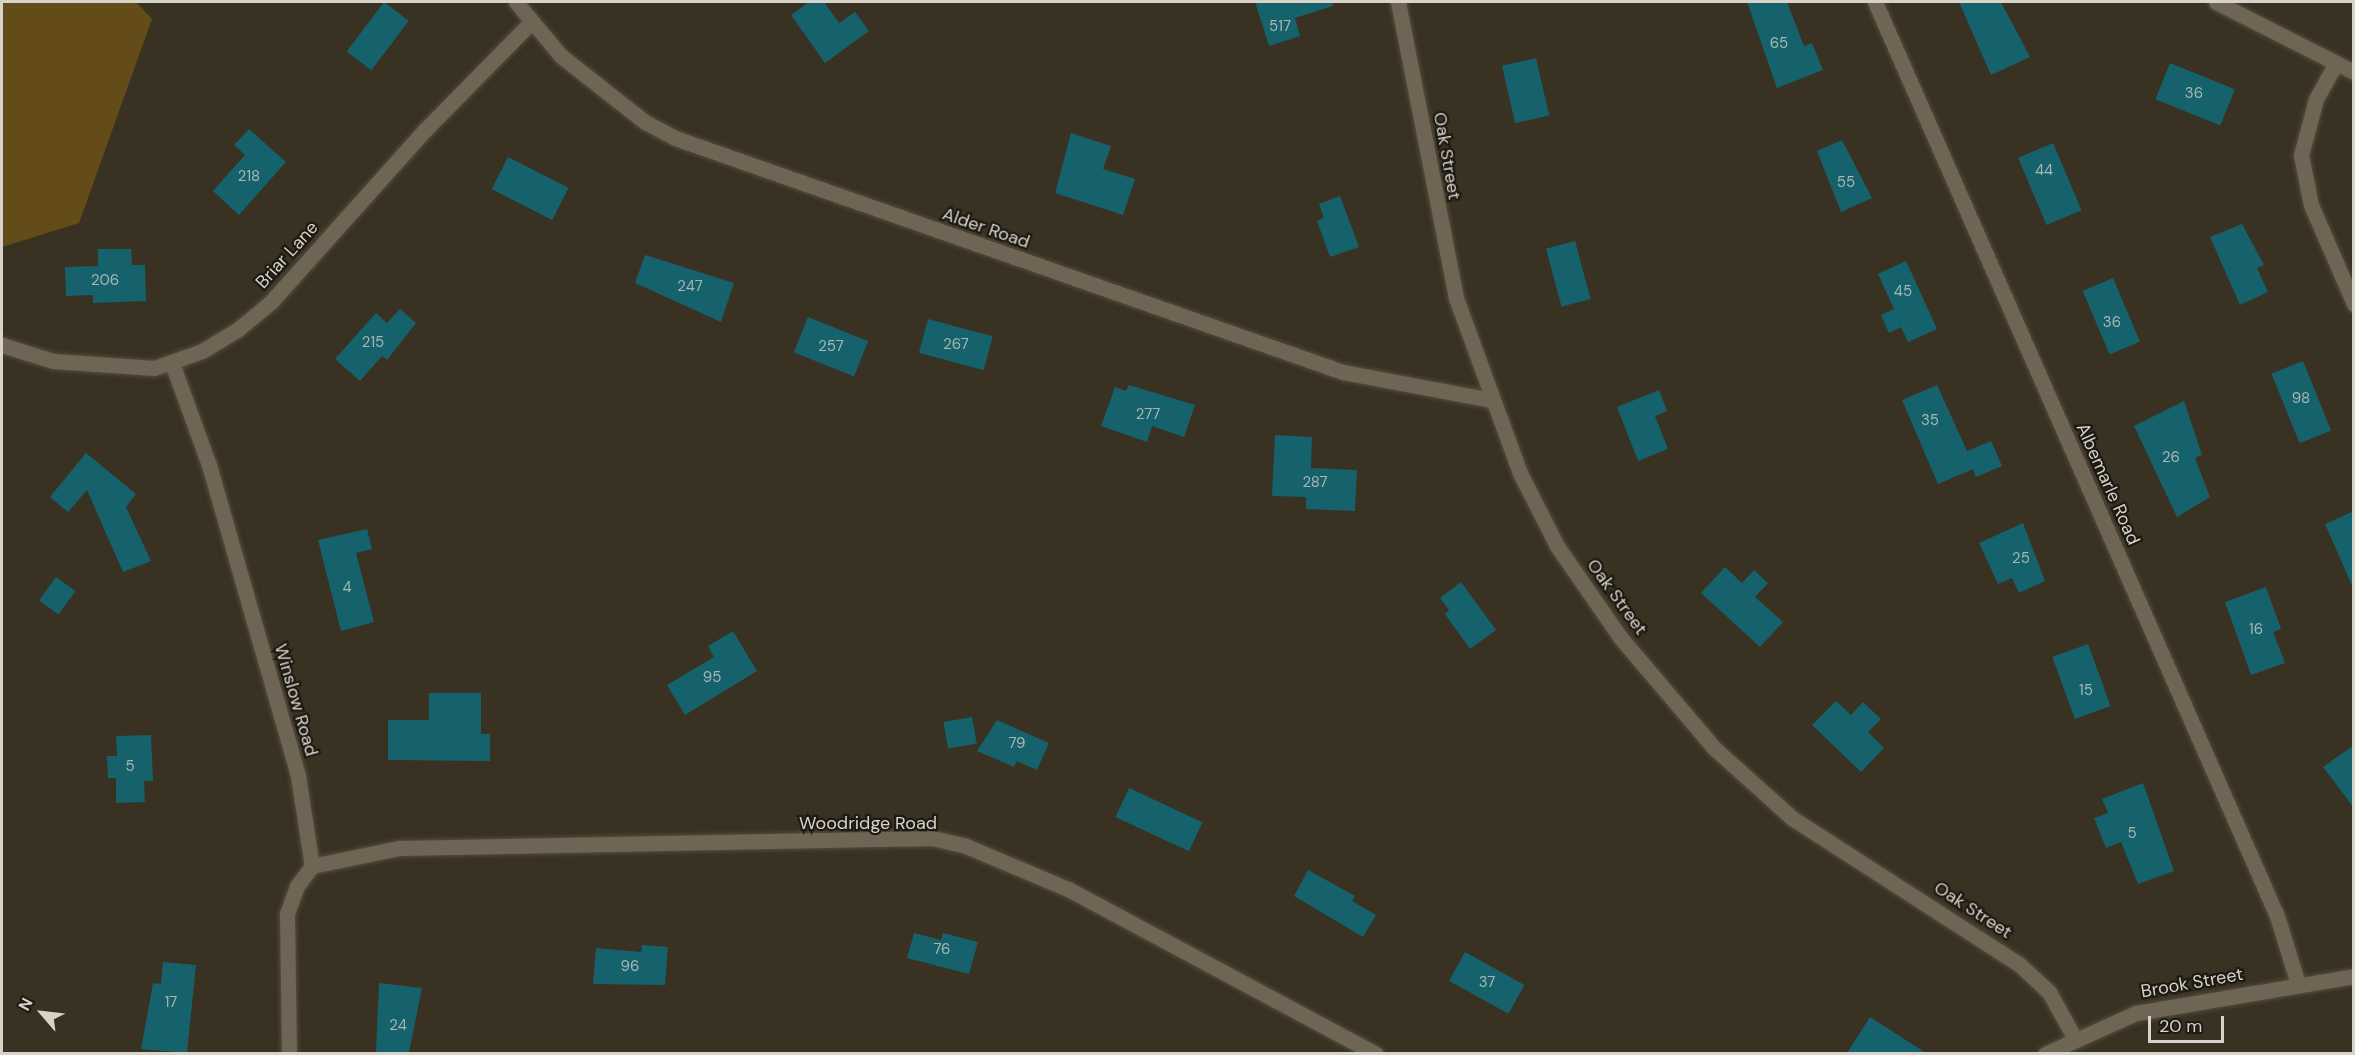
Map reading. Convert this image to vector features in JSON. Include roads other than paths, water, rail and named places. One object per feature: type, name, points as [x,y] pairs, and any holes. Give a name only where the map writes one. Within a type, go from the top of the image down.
[{"type":"street","name":"Alder Road","points":[[516,2],[531,22],[594,84],[675,138],[1343,372],[1491,400]]},
{"type":"street","name":"Oak Street","points":[[1398,2],[1456,298],[1491,400],[1520,473],[1557,546],[1620,637],[1714,748],[1792,818],[2020,965],[2049,992],[2074,1037]]},
{"type":"street","name":"Albemarle Road","points":[[1875,2],[2277,916],[2298,984]]},
{"type":"street","points":[[2216,2],[2354,72]]},
{"type":"street","name":"Briar Lane","points":[[2,345],[53,361],[110,367],[154,368],[172,363],[237,330],[271,302],[425,130],[531,22]]},
{"type":"street","points":[[2336,63],[2316,99],[2301,155],[2311,205],[2354,303]]},
{"type":"street","name":"Winslow Road","points":[[172,363],[209,465],[291,753],[312,866]]},
{"type":"street","name":"Woodridge Road","points":[[312,866],[399,848],[932,838],[966,846],[1068,890],[1376,1053]]},
{"type":"street","points":[[289,1053],[287,913],[297,886],[312,866]]},
{"type":"street","name":"Brook Street","points":[[2045,1053],[2074,1037],[2152,1009],[2354,976]]}]
